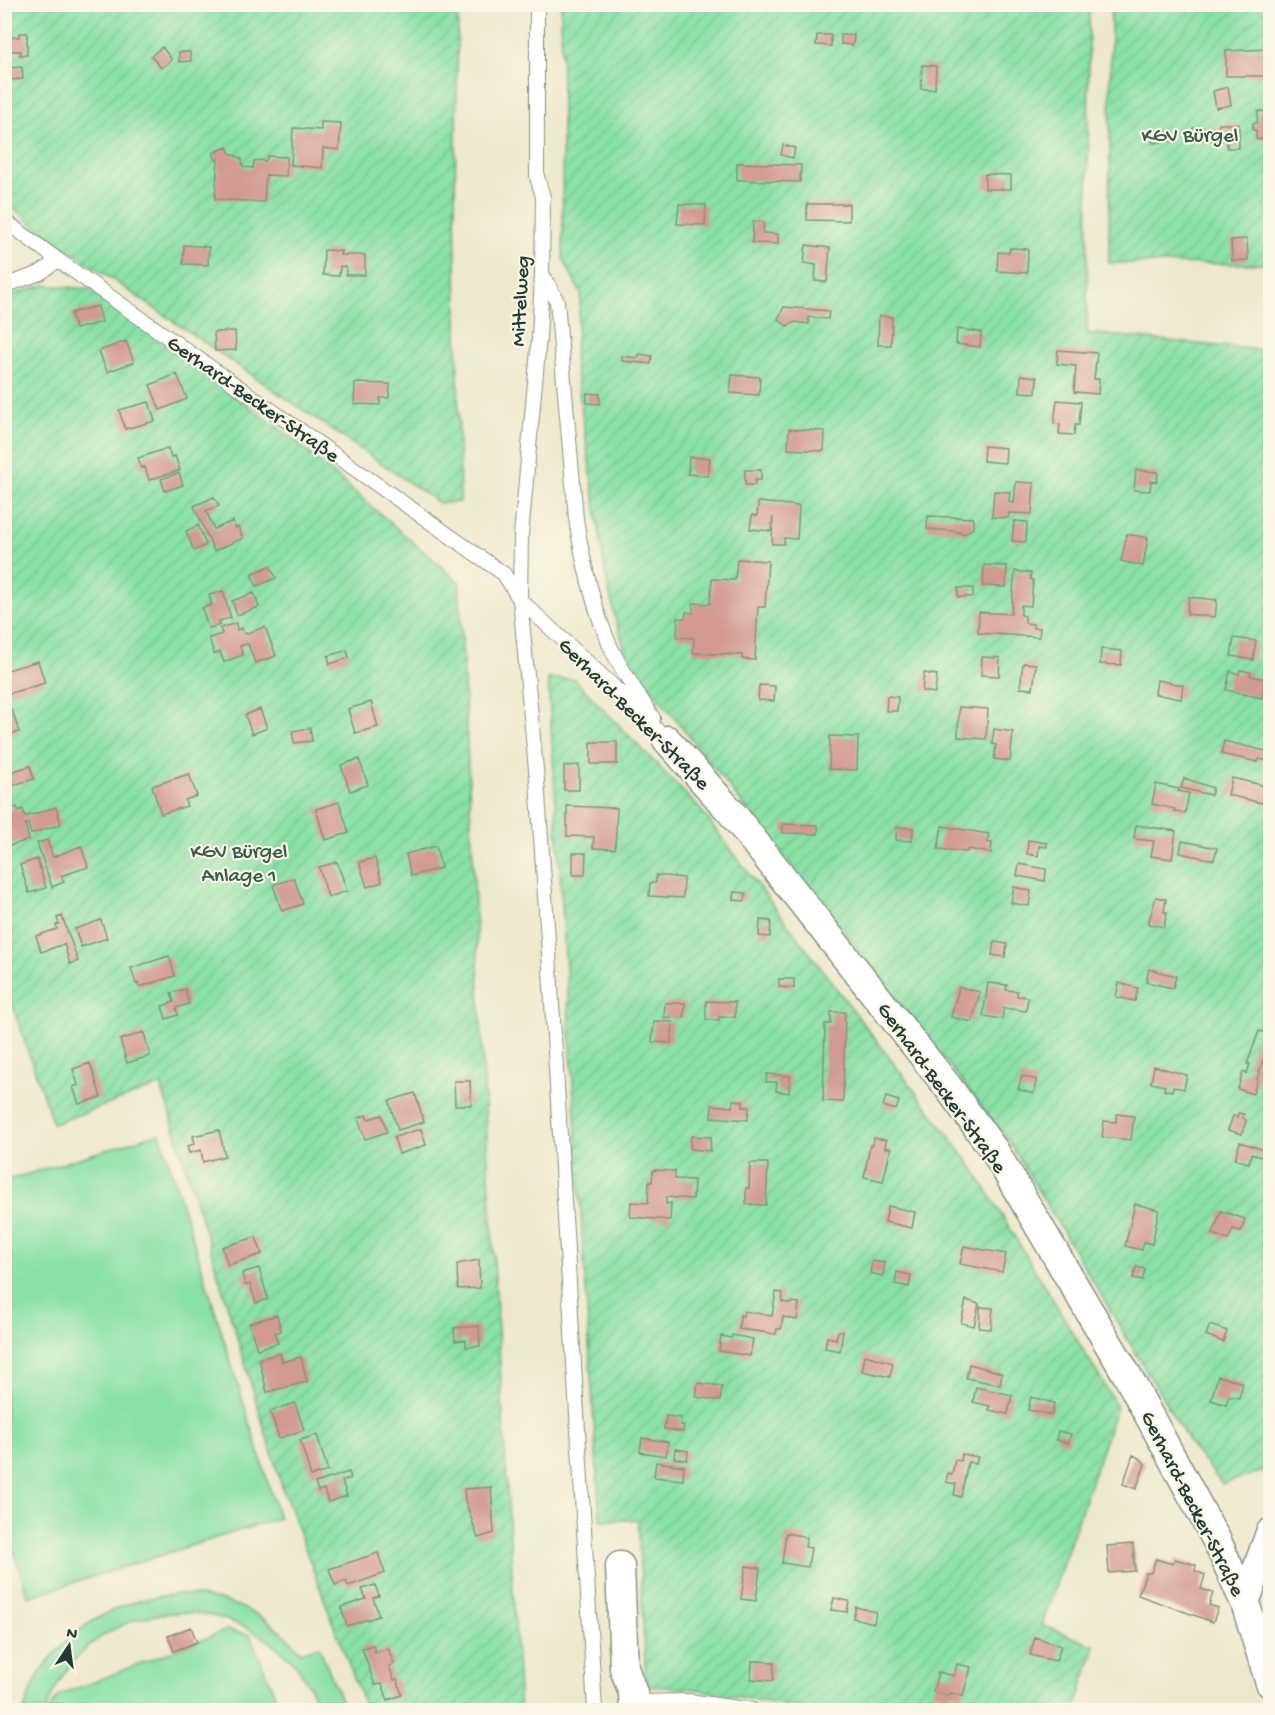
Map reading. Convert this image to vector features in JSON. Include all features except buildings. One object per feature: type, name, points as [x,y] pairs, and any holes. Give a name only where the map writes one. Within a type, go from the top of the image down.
[{"type":"street","name":"Gerhard-Becker-Straße","points":[[667,740],[731,812],[948,1087],[994,1150],[1133,1386],[1217,1541],[1245,1603],[1270,1683]]},
{"type":"street","points":[[1245,1603],[1270,1533]]},
{"type":"street","points":[[620,1566],[624,1668],[634,1706]]},
{"type":"lane","name":"Mittelweg","points":[[537,4],[537,177],[543,197],[542,273],[539,339],[521,535],[520,600],[537,780],[595,1710]]},
{"type":"lane","name":"Gerhard-Becker-Straße","points":[[4,220],[504,574],[520,600],[667,740]]},
{"type":"lane","points":[[4,286],[40,273],[58,260]]},
{"type":"lane","points":[[542,273],[557,301],[576,519],[596,608],[621,666],[667,740]]},
{"type":"lane","points":[[634,1706],[688,1701],[752,1710]]},
{"type":"green space","points":[[4,5],[458,5],[455,200],[460,502],[439,503],[50,237],[5,202]]},
{"type":"green space","points":[[561,5],[1089,5],[1087,333],[1270,351],[1270,1469],[1222,1484],[1192,1447],[1008,1140],[628,659],[615,618],[605,571],[574,358],[581,294],[563,259]]},
{"type":"green space","name":"KGV Bürgel","points":[[1111,5],[1270,5],[1270,264],[1109,263]]},
{"type":"green space","name":"KGV Bürgel Anlage 1","points":[[44,285],[88,289],[291,437],[459,582],[485,1105],[520,1710],[366,1710],[283,1490],[161,1085],[53,1124],[7,990],[5,990],[5,297]]},
{"type":"green space","points":[[548,679],[574,679],[700,809],[974,1169],[1117,1406],[1042,1625],[1095,1646],[1075,1710],[811,1710],[696,1689],[646,1686],[638,1520],[600,1520]]},
{"type":"green space","points":[[160,1133],[279,1518],[28,1597],[5,1522],[5,1181]]},
{"type":"green space","points":[[177,1594],[213,1598],[245,1609],[275,1627],[301,1652],[319,1646],[345,1710],[320,1710],[310,1687],[296,1665],[284,1653],[253,1631],[219,1617],[183,1613],[149,1616],[116,1628],[87,1648],[63,1675],[46,1710],[24,1710],[43,1668],[73,1635],[86,1625],[129,1604],[144,1599]]},
{"type":"green space","points":[[227,1630],[250,1635],[281,1710],[49,1710],[59,1695]]}]
